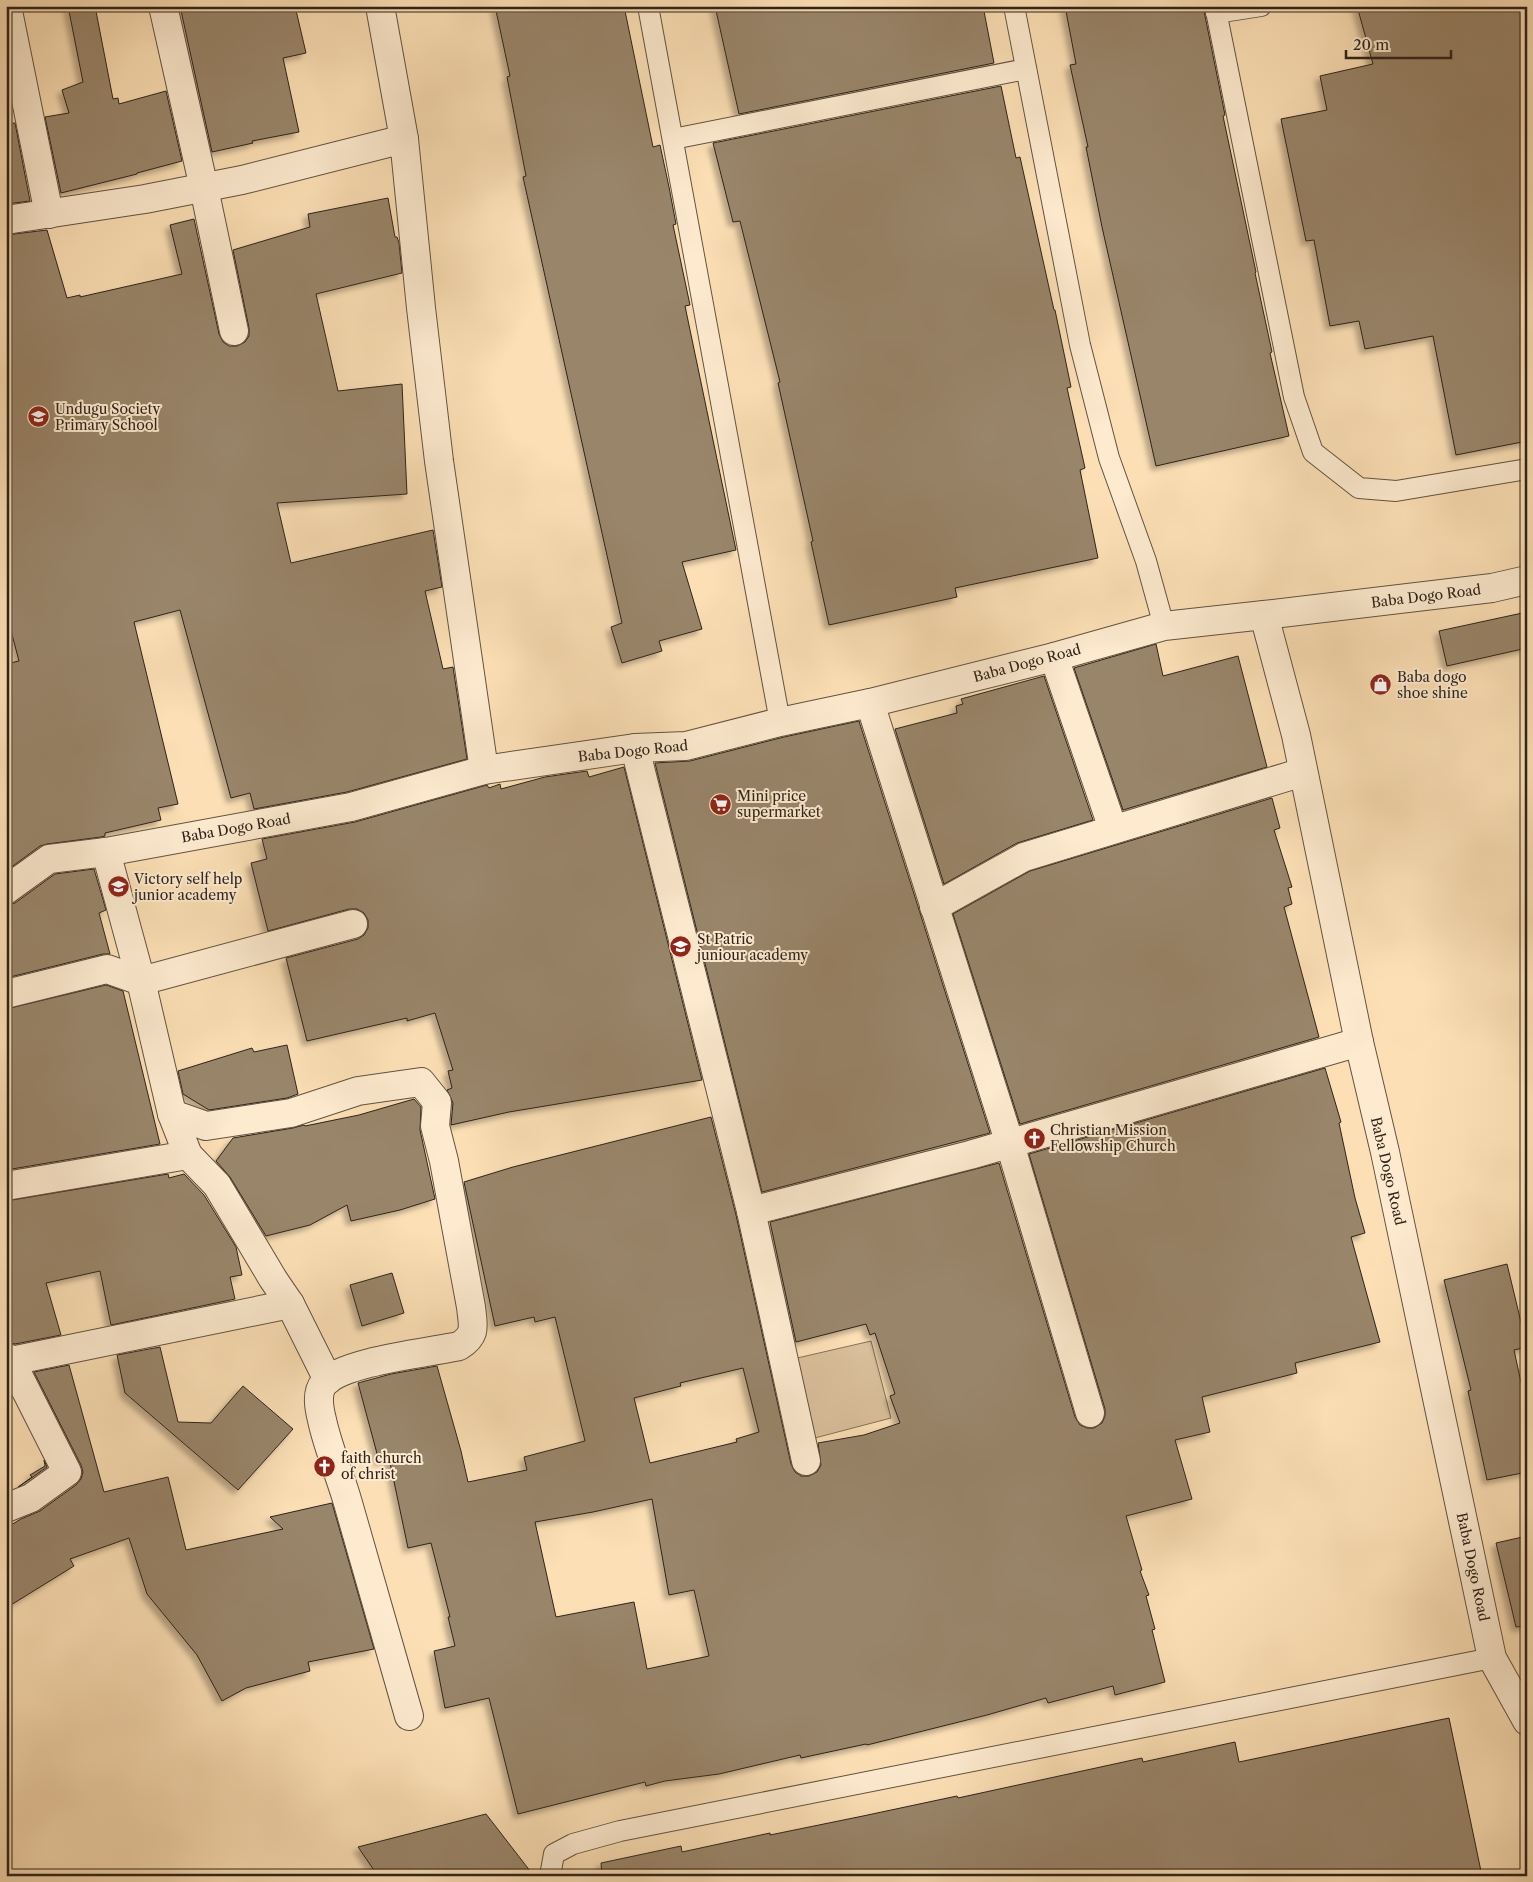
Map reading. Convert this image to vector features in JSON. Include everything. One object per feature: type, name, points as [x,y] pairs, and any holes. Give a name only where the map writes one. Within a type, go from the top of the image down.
[{"type":"street","points":[[7,6],[49,214]]},
{"type":"street","points":[[163,6],[234,331]]},
{"type":"street","points":[[380,6],[404,139],[439,461],[484,770]]},
{"type":"street","points":[[6,220],[204,188],[404,139]]},
{"type":"street","name":"Baba Dogo Road","points":[[6,890],[49,859],[106,852],[351,807],[484,770],[635,748],[686,746],[1054,657],[1164,626],[1492,588],[1527,580]]},
{"type":"street","name":"Baba Dogo Road","points":[[1264,615],[1296,735],[1358,1042],[1385,1152],[1492,1658],[1527,1721]]},
{"type":"street","points":[[1054,657],[1113,829]]},
{"type":"street","points":[[870,703],[1010,1144],[1090,1413]]},
{"type":"street","points":[[635,748],[751,1212],[806,1461]]},
{"type":"street","points":[[934,907],[1024,857],[1303,772]]},
{"type":"street","points":[[106,852],[141,980],[172,1114],[188,1155],[217,1185],[273,1280],[290,1304],[328,1380]]},
{"type":"street","points":[[6,994],[107,969],[141,980],[353,924]]},
{"type":"street","points":[[751,1212],[1010,1144],[1358,1042]]},
{"type":"street","points":[[172,1114],[206,1126],[291,1113],[358,1090],[421,1082],[437,1102],[435,1126],[444,1161],[472,1307],[473,1331],[468,1340],[459,1346],[374,1362],[353,1369],[328,1380],[318,1395],[322,1420],[345,1492],[409,1716]]},
{"type":"street","points":[[6,1186],[188,1155]]},
{"type":"street","points":[[6,1508],[31,1498],[67,1472],[9,1359],[290,1304]]},
{"type":"lane","points":[[648,6],[780,722]]},
{"type":"lane","points":[[1014,6],[1080,345],[1108,458],[1146,561],[1164,626]]},
{"type":"lane","points":[[1261,6],[1216,10],[1294,397],[1313,452],[1359,488],[1396,491],[1527,469]]},
{"type":"lane","points":[[672,139],[1026,69]]},
{"type":"lane","points":[[550,1876],[554,1854],[573,1844],[620,1831],[1492,1658]]},
{"type":"shaded area","points":[[871,1341],[891,1418],[811,1439],[793,1359]]},
{"type":"building","points":[[68,6],[95,6],[113,99],[118,98],[119,104],[166,91],[182,161],[61,193],[45,117],[69,113],[62,90],[83,82]]},
{"type":"building","points":[[180,6],[295,6],[306,53],[283,58],[299,132],[252,141],[253,143],[212,152]]},
{"type":"building","points":[[495,6],[624,6],[653,147],[660,145],[669,187],[676,224],[673,225],[690,305],[685,306],[736,550],[682,562],[702,629],[659,641],[662,651],[622,663],[611,627],[622,623],[523,177],[526,176],[507,77],[510,76]]},
{"type":"building","points":[[715,6],[983,6],[994,63],[739,114]]},
{"type":"building","points":[[1065,6],[1203,6],[1225,115],[1223,116],[1272,352],[1270,353],[1289,436],[1156,466],[1102,227],[1086,147],[1088,147],[1070,65],[1076,64]]},
{"type":"building","points":[[1357,6],[1527,6],[1527,441],[1456,455],[1433,336],[1365,349],[1359,321],[1330,326],[1314,240],[1306,241],[1281,119],[1327,110],[1320,76],[1373,64]]},
{"type":"building","points":[[1001,86],[1016,158],[1020,157],[1071,387],[1067,388],[1085,468],[1080,470],[1098,558],[955,588],[957,597],[829,625],[811,542],[813,541],[778,383],[780,382],[740,221],[733,222],[713,143]]},
{"type":"building","points":[[15,123],[30,201],[6,204],[6,124]]},
{"type":"building","points":[[388,198],[395,237],[397,237],[399,243],[402,273],[316,294],[338,391],[402,384],[407,494],[277,503],[291,563],[433,530],[442,587],[425,591],[443,669],[453,667],[467,759],[347,792],[254,809],[250,793],[231,798],[180,610],[134,622],[178,804],[158,808],[161,820],[105,833],[105,836],[101,837],[40,846],[6,871],[6,664],[19,661],[6,612],[6,235],[47,230],[67,298],[80,295],[80,297],[182,274],[170,225],[194,219],[219,334],[223,342],[229,346],[237,346],[245,342],[249,336],[249,328],[233,250],[310,227],[308,214]]},
{"type":"building","points":[[1527,612],[1527,648],[1447,666],[1439,631]]},
{"type":"building","points":[[1156,644],[1163,676],[1238,656],[1267,767],[1123,810],[1074,668]]},
{"type":"building","points":[[1044,676],[1093,820],[1017,843],[944,884],[895,729],[957,713],[956,706],[963,704],[961,699]]},
{"type":"building","points":[[859,721],[990,1133],[762,1192],[655,763],[690,761],[784,737]]},
{"type":"building","points":[[624,767],[702,1080],[509,1112],[451,1125],[453,1103],[447,1090],[452,1088],[448,1071],[453,1070],[435,1013],[407,1021],[407,1018],[307,1041],[286,958],[358,939],[364,935],[368,928],[368,920],[364,913],[357,909],[349,909],[268,931],[251,863],[267,859],[262,839],[355,822],[487,785],[489,788],[500,784],[501,789],[545,777],[587,771],[589,777]]},
{"type":"building","points":[[1272,798],[1280,828],[1274,830],[1292,887],[1288,888],[1292,904],[1284,907],[1319,1037],[1020,1124],[953,914],[1030,871]]},
{"type":"building","points":[[94,869],[106,910],[99,913],[110,954],[103,954],[6,978],[6,905],[15,903],[55,874]]},
{"type":"building","points":[[106,985],[123,991],[160,1144],[6,1170],[6,1009]]},
{"type":"building","points":[[287,1045],[298,1094],[287,1098],[209,1110],[183,1094],[178,1071],[252,1048],[254,1052]]},
{"type":"building","points":[[1325,1068],[1341,1122],[1339,1123],[1355,1198],[1365,1233],[1351,1237],[1380,1342],[1295,1363],[1297,1373],[1202,1397],[1210,1432],[1175,1440],[1192,1499],[1126,1516],[1142,1570],[1140,1571],[1149,1595],[1146,1596],[1155,1629],[1152,1630],[1165,1682],[1115,1695],[1113,1686],[1048,1703],[1046,1698],[867,1745],[801,1758],[800,1755],[719,1774],[665,1781],[646,1786],[645,1782],[518,1814],[489,1698],[445,1708],[434,1651],[455,1646],[448,1617],[450,1617],[431,1543],[408,1548],[389,1458],[379,1461],[358,1383],[391,1374],[437,1366],[468,1482],[527,1470],[524,1457],[585,1441],[555,1317],[535,1322],[534,1317],[495,1326],[464,1182],[513,1167],[711,1117],[736,1215],[791,1464],[795,1472],[801,1476],[809,1476],[817,1472],[821,1465],[818,1443],[864,1435],[900,1423],[890,1396],[895,1394],[875,1333],[870,1335],[866,1324],[796,1342],[770,1222],[999,1163],[1075,1417],[1080,1425],[1087,1428],[1094,1428],[1102,1423],[1105,1409],[1029,1154]],"holes":[[[743,1368],[759,1432],[736,1439],[737,1442],[650,1463],[634,1398],[681,1386],[680,1383]],[[652,1499],[669,1595],[694,1590],[709,1656],[647,1669],[634,1602],[556,1617],[535,1522]]]},
{"type":"building","points":[[414,1099],[421,1107],[420,1130],[435,1199],[400,1210],[351,1221],[347,1205],[310,1225],[266,1236],[230,1177],[216,1161],[233,1138],[359,1115]]},
{"type":"building","points":[[168,1174],[169,1178],[184,1174],[204,1195],[236,1247],[242,1275],[230,1277],[235,1299],[111,1325],[100,1271],[46,1283],[61,1335],[15,1344],[6,1342],[6,1201]]},
{"type":"building","points":[[1507,1264],[1527,1347],[1514,1350],[1527,1410],[1527,1472],[1487,1480],[1468,1391],[1471,1390],[1444,1280]]},
{"type":"building","points":[[392,1273],[404,1313],[362,1326],[350,1285]]},
{"type":"building","points":[[160,1347],[178,1422],[211,1423],[243,1386],[293,1429],[238,1490],[125,1393],[117,1355]]},
{"type":"building","points":[[69,1365],[104,1492],[168,1477],[186,1550],[283,1529],[270,1517],[332,1503],[374,1649],[308,1662],[310,1671],[246,1688],[222,1701],[197,1655],[147,1594],[129,1538],[70,1559],[74,1566],[6,1608],[6,1528],[40,1511],[76,1485],[81,1479],[83,1472],[34,1372]]},
{"type":"building","points":[[44,1460],[47,1467],[18,1487],[32,1477],[30,1475],[45,1466]]},
{"type":"building","points":[[1527,1536],[1527,1626],[1516,1627],[1496,1543]]},
{"type":"building","points":[[1449,1718],[1482,1876],[602,1876],[601,1863],[681,1846],[682,1852],[770,1833],[770,1835],[957,1796],[958,1798],[1142,1758],[1143,1762],[1235,1742],[1239,1762]]},
{"type":"building","points":[[486,1814],[534,1876],[378,1876],[358,1847]]},
{"type":"place","name":"Undugu Society Primary School","points":[[39,417]]},
{"type":"place","name":"Baba dogo shoe shine","points":[[1381,685]]},
{"type":"place","name":"Mini price supermarket","points":[[721,804]]},
{"type":"place","name":"Victory self help junior academy","points":[[118,887]]},
{"type":"place","name":"St Patric juniour academy","points":[[681,947]]},
{"type":"place","name":"Christian Mission Fellowship Church","points":[[1034,1138]]},
{"type":"place","name":"faith church of christ","points":[[325,1466]]}]
